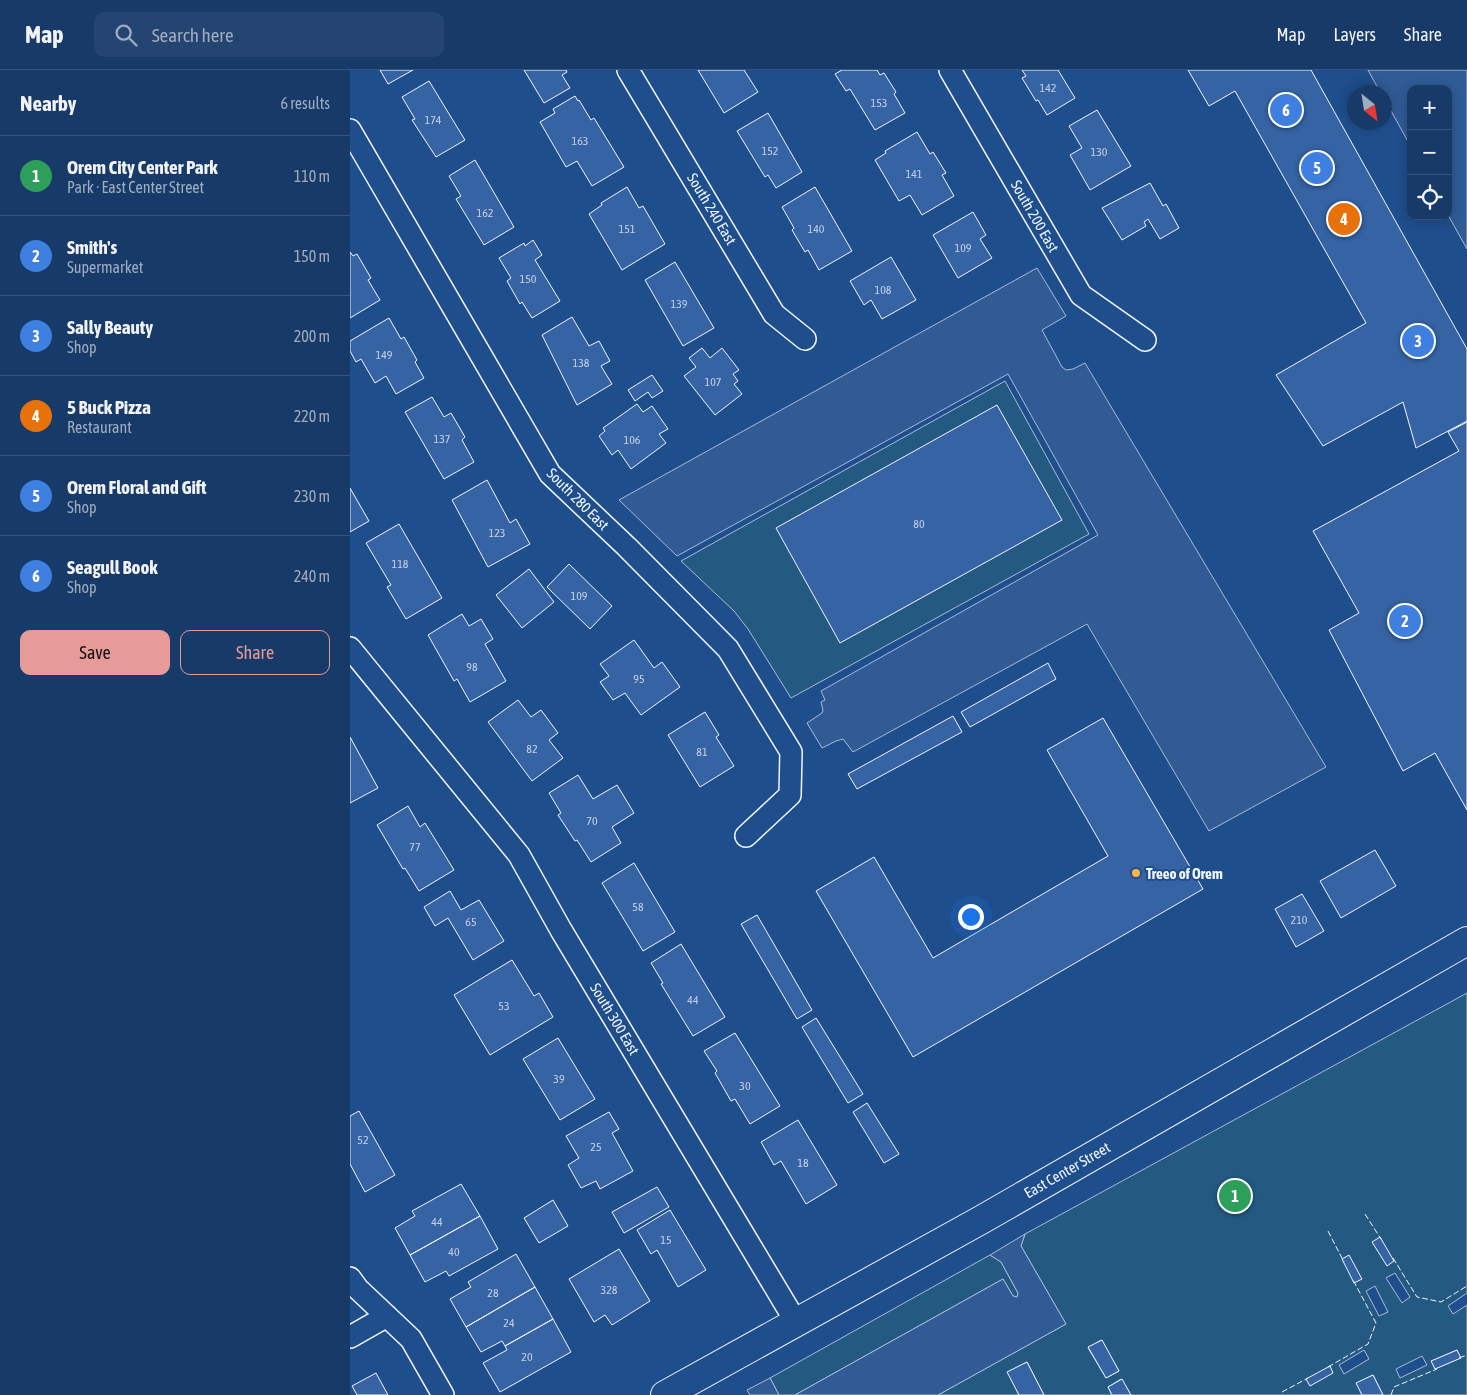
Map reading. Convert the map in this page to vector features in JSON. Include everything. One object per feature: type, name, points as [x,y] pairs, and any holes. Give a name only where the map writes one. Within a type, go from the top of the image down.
[{"type":"main road","name":"East Center Street","points":[[665,1395],[981,1220],[1467,941]]},
{"type":"street","name":"South 240 East","points":[[628,70],[774,314],[806,339]]},
{"type":"street","name":"South 200 East","points":[[950,70],[1082,295],[1145,340]]},
{"type":"street","name":"South 280 East","points":[[350,130],[550,474],[627,547],[728,649],[791,751],[790,794],[746,836]]},
{"type":"street","name":"South 300 East","points":[[350,648],[519,856],[796,1322]]},
{"type":"street","points":[[350,1278],[358,1289],[410,1339],[443,1395]]},
{"type":"street","points":[[350,1337],[387,1316]]},
{"type":"shaded area","points":[[1368,70],[1467,70],[1467,249],[1451,220],[1452,85],[1407,85],[1407,140],[1392,113],[1392,85],[1376,85]]},
{"type":"shaded area","points":[[1037,268],[1066,316],[1042,330],[1062,367],[1066,370],[1073,369],[1085,363],[1326,767],[1209,831],[1087,624],[853,752],[843,739],[822,748],[807,723],[822,713],[821,702],[825,700],[821,691],[1098,535],[1008,374],[677,556],[619,500]]},
{"type":"shaded area","points":[[1005,381],[1089,534],[791,698],[748,629],[734,611],[681,561]]},
{"type":"shaded area","points":[[1467,993],[1467,1293],[1448,1306],[1453,1314],[1467,1305],[1467,1395],[1383,1395],[1373,1375],[1357,1383],[1362,1395],[1131,1395],[1121,1379],[1108,1387],[1112,1395],[1044,1395],[1027,1362],[1008,1372],[1019,1395],[938,1395],[1066,1324],[1021,1246],[1025,1234]],"holes":[[[1395,1273],[1410,1297],[1402,1303],[1386,1278]],[[1375,1286],[1388,1312],[1379,1316],[1366,1291]],[[1101,1340],[1119,1371],[1106,1378],[1088,1348]],[[1364,1350],[1369,1359],[1344,1374],[1339,1365]],[[1457,1350],[1460,1358],[1435,1369],[1432,1361]],[[1422,1356],[1427,1365],[1400,1378],[1396,1369]]]},
{"type":"shaded area","points":[[1025,1234],[1021,1246],[1066,1324],[938,1395],[795,1395],[1003,1279],[1013,1296],[1017,1297],[1018,1293],[1001,1262],[990,1255]]},
{"type":"shaded area","points":[[990,1255],[1001,1262],[1018,1293],[1017,1297],[1013,1296],[1003,1279],[795,1395],[779,1395],[770,1378]]},
{"type":"shaded area","points":[[770,1378],[779,1395],[750,1395],[747,1390]]},
{"type":"building","points":[[380,70],[413,70],[388,84]]},
{"type":"building","points":[[524,70],[566,70],[567,72],[562,75],[570,88],[544,103]]},
{"type":"building","points":[[698,70],[744,70],[758,92],[724,113]]},
{"type":"building","points":[[842,70],[877,70],[880,75],[884,73],[896,92],[894,94],[905,113],[875,130],[850,89],[846,91],[835,74]]},
{"type":"building","points":[[1022,70],[1058,70],[1075,98],[1047,115],[1022,78],[1026,76]]},
{"type":"building","points":[[1188,70],[1311,70],[1467,349],[1467,421],[1416,448],[1403,402],[1323,446],[1276,375],[1366,323],[1235,91],[1209,106]]},
{"type":"building","points":[[429,81],[465,140],[436,157],[412,120],[415,119],[402,97]]},
{"type":"building","points":[[575,96],[591,120],[594,118],[624,167],[592,186],[577,161],[566,167],[540,122],[555,113],[553,109]]},
{"type":"building","points":[[1097,110],[1131,166],[1090,190],[1070,155],[1082,148],[1069,126]]},
{"type":"building","points":[[768,113],[802,172],[776,188],[768,175],[765,177],[737,131]]},
{"type":"building","points":[[917,132],[930,154],[933,152],[946,173],[942,175],[954,196],[922,215],[910,195],[899,201],[875,160],[886,153],[885,151]]},
{"type":"building","points":[[475,160],[514,227],[484,245],[456,199],[461,196],[449,176]]},
{"type":"building","points":[[1150,183],[1163,206],[1166,204],[1179,228],[1160,239],[1148,219],[1144,222],[1146,226],[1122,240],[1102,208]]},
{"type":"building","points":[[627,187],[639,208],[643,206],[665,244],[622,270],[589,214],[602,205],[601,203]]},
{"type":"building","points":[[815,187],[852,251],[819,270],[808,250],[805,252],[792,230],[794,228],[782,207]]},
{"type":"building","points":[[973,212],[986,235],[980,239],[992,258],[958,278],[933,235]]},
{"type":"building","points":[[533,240],[542,255],[535,260],[560,301],[532,318],[522,302],[520,304],[507,281],[511,278],[499,258],[524,243],[525,246]]},
{"type":"building","points":[[350,252],[353,256],[357,254],[371,278],[368,280],[380,300],[350,318]]},
{"type":"building","points":[[891,257],[916,300],[882,319],[871,300],[864,305],[850,281]]},
{"type":"building","points":[[675,262],[714,328],[683,346],[645,280]]},
{"type":"building","points":[[572,317],[589,346],[599,341],[610,361],[601,366],[612,384],[577,405],[542,335]]},
{"type":"building","points":[[389,318],[401,339],[404,337],[417,360],[415,362],[424,378],[396,394],[386,376],[375,383],[361,359],[356,362],[350,351],[350,341]]},
{"type":"building","points":[[702,348],[710,358],[722,348],[739,370],[733,374],[738,381],[734,384],[742,394],[715,415],[684,376],[696,367],[689,358]]},
{"type":"building","points":[[652,375],[663,391],[652,398],[648,392],[635,401],[628,390]]},
{"type":"building","points":[[432,397],[444,417],[451,413],[465,437],[462,440],[474,462],[444,479],[405,412]]},
{"type":"building","points":[[637,404],[643,412],[652,406],[668,429],[659,434],[666,443],[631,469],[618,450],[612,455],[599,436],[605,431],[603,428]]},
{"type":"building","points":[[997,405],[1062,520],[840,643],[776,528]]},
{"type":"building","points":[[1467,422],[1467,810],[1435,753],[1403,771],[1329,630],[1359,613],[1313,531],[1459,451],[1448,432]]},
{"type":"building","points":[[487,480],[510,523],[516,519],[530,544],[488,567],[452,500]]},
{"type":"building","points":[[350,488],[369,521],[350,532]]},
{"type":"building","points":[[399,524],[442,598],[406,619],[387,587],[391,585],[366,543]]},
{"type":"building","points":[[569,564],[612,606],[590,629],[547,587]]},
{"type":"building","points":[[529,569],[554,602],[522,628],[496,595]]},
{"type":"building","points":[[462,614],[469,626],[481,619],[493,639],[485,644],[506,681],[470,702],[457,679],[454,681],[428,635]]},
{"type":"building","points":[[634,640],[654,668],[662,662],[680,687],[641,715],[625,693],[613,700],[600,682],[609,676],[600,664]]},
{"type":"building","points":[[1048,663],[1056,679],[970,727],[961,712]]},
{"type":"building","points":[[518,700],[531,717],[541,710],[558,733],[549,740],[563,758],[532,781],[488,722]]},
{"type":"building","points":[[705,712],[719,735],[716,737],[734,766],[700,787],[668,735]]},
{"type":"building","points":[[953,716],[962,732],[857,789],[848,774]]},
{"type":"building","name":"Treeo of Orem","points":[[1103,718],[1203,889],[913,1057],[816,891],[874,857],[933,958],[1108,856],[1047,750]]},
{"type":"building","points":[[350,737],[378,788],[350,803]]},
{"type":"building","points":[[578,775],[593,799],[617,785],[634,813],[612,827],[621,843],[591,862],[558,815],[561,813],[549,793]]},
{"type":"building","points":[[408,806],[420,827],[425,823],[454,870],[419,891],[405,868],[403,869],[377,825]]},
{"type":"building","points":[[1375,850],[1396,886],[1341,918],[1320,881]]},
{"type":"building","points":[[634,863],[675,932],[643,951],[602,883]]},
{"type":"building","points":[[450,891],[461,910],[479,900],[504,941],[473,960],[448,918],[435,926],[424,907]]},
{"type":"building","points":[[1302,894],[1324,931],[1296,947],[1275,909]]},
{"type":"building","points":[[757,915],[812,1010],[797,1019],[741,924]]},
{"type":"building","points":[[681,944],[725,1017],[693,1036],[661,984],[663,983],[651,963]]},
{"type":"building","points":[[512,960],[534,996],[539,993],[553,1017],[490,1055],[454,995]]},
{"type":"building","points":[[816,1018],[863,1094],[848,1103],[802,1027]]},
{"type":"building","points":[[735,1033],[780,1106],[750,1124],[735,1099],[731,1101],[715,1073],[717,1071],[704,1051]]},
{"type":"building","points":[[558,1038],[595,1099],[560,1120],[523,1059]]},
{"type":"building","points":[[867,1103],[899,1154],[884,1163],[853,1112]]},
{"type":"building","points":[[359,1111],[395,1175],[365,1192],[350,1164],[350,1116]]},
{"type":"building","points":[[609,1112],[619,1129],[612,1133],[633,1171],[600,1189],[596,1181],[581,1188],[568,1165],[579,1158],[566,1136]]},
{"type":"building","points":[[798,1120],[837,1185],[806,1204],[781,1161],[774,1165],[761,1142]]},
{"type":"building","points":[[461,1184],[480,1216],[410,1255],[395,1228],[415,1216],[412,1211]]},
{"type":"building","points":[[657,1187],[669,1207],[624,1233],[612,1212]]},
{"type":"building","points":[[553,1200],[568,1226],[539,1243],[524,1218]]},
{"type":"building","points":[[670,1210],[706,1270],[678,1287],[657,1250],[651,1254],[637,1230]]},
{"type":"building","points":[[480,1216],[498,1249],[449,1276],[446,1271],[425,1282],[410,1255]]},
{"type":"building","points":[[1380,1237],[1394,1261],[1387,1266],[1372,1242]]},
{"type":"building","points":[[619,1249],[650,1301],[612,1325],[605,1315],[594,1322],[569,1279]]},
{"type":"building","points":[[516,1254],[535,1287],[466,1327],[450,1299],[471,1287],[468,1282]]},
{"type":"building","points":[[1349,1255],[1362,1279],[1354,1283],[1342,1259]]},
{"type":"building","points":[[535,1287],[553,1319],[505,1346],[502,1341],[481,1352],[466,1327]]},
{"type":"building","points":[[553,1319],[571,1352],[500,1392],[483,1363],[507,1350],[505,1346]]},
{"type":"building","points":[[1102,1340],[1119,1371],[1106,1378],[1088,1347]]},
{"type":"building","points":[[1457,1350],[1461,1358],[1435,1369],[1431,1361]]},
{"type":"building","points":[[1027,1362],[1044,1395],[1019,1395],[1007,1372]]},
{"type":"building","points":[[1330,1366],[1333,1373],[1310,1386],[1306,1379]]},
{"type":"building","points":[[376,1373],[388,1395],[357,1395],[352,1386]]},
{"type":"building","points":[[1373,1375],[1383,1395],[1362,1395],[1356,1383]]},
{"type":"building","points":[[1122,1379],[1131,1395],[1112,1395],[1108,1387]]},
{"type":"fence","points":[[1365,1214],[1381,1239]]},
{"type":"fence","points":[[1328,1231],[1344,1262]]},
{"type":"fence","points":[[1393,1258],[1417,1297],[1441,1302],[1467,1286]]},
{"type":"fence","points":[[1328,1367],[1368,1344],[1376,1323],[1353,1280]]},
{"type":"fence","points":[[1459,1358],[1467,1355]]},
{"type":"fence","points":[[1391,1395],[1394,1387],[1437,1369]]},
{"type":"fence","points":[[1282,1392],[1308,1378]]},
{"type":"place","name":"Seagull Book","points":[[1286,110]]},
{"type":"place","name":"Orem Floral and Gift","points":[[1317,168]]},
{"type":"place","name":"5 Buck Pizza","points":[[1344,219]]},
{"type":"place","name":"Sally Beauty","points":[[1418,341]]},
{"type":"place","name":"Smith's","points":[[1405,621]]},
{"type":"place","name":"Treeo of Orem","points":[[1136,873]]},
{"type":"place","name":"Orem City Center Park","points":[[1235,1196]]}]
